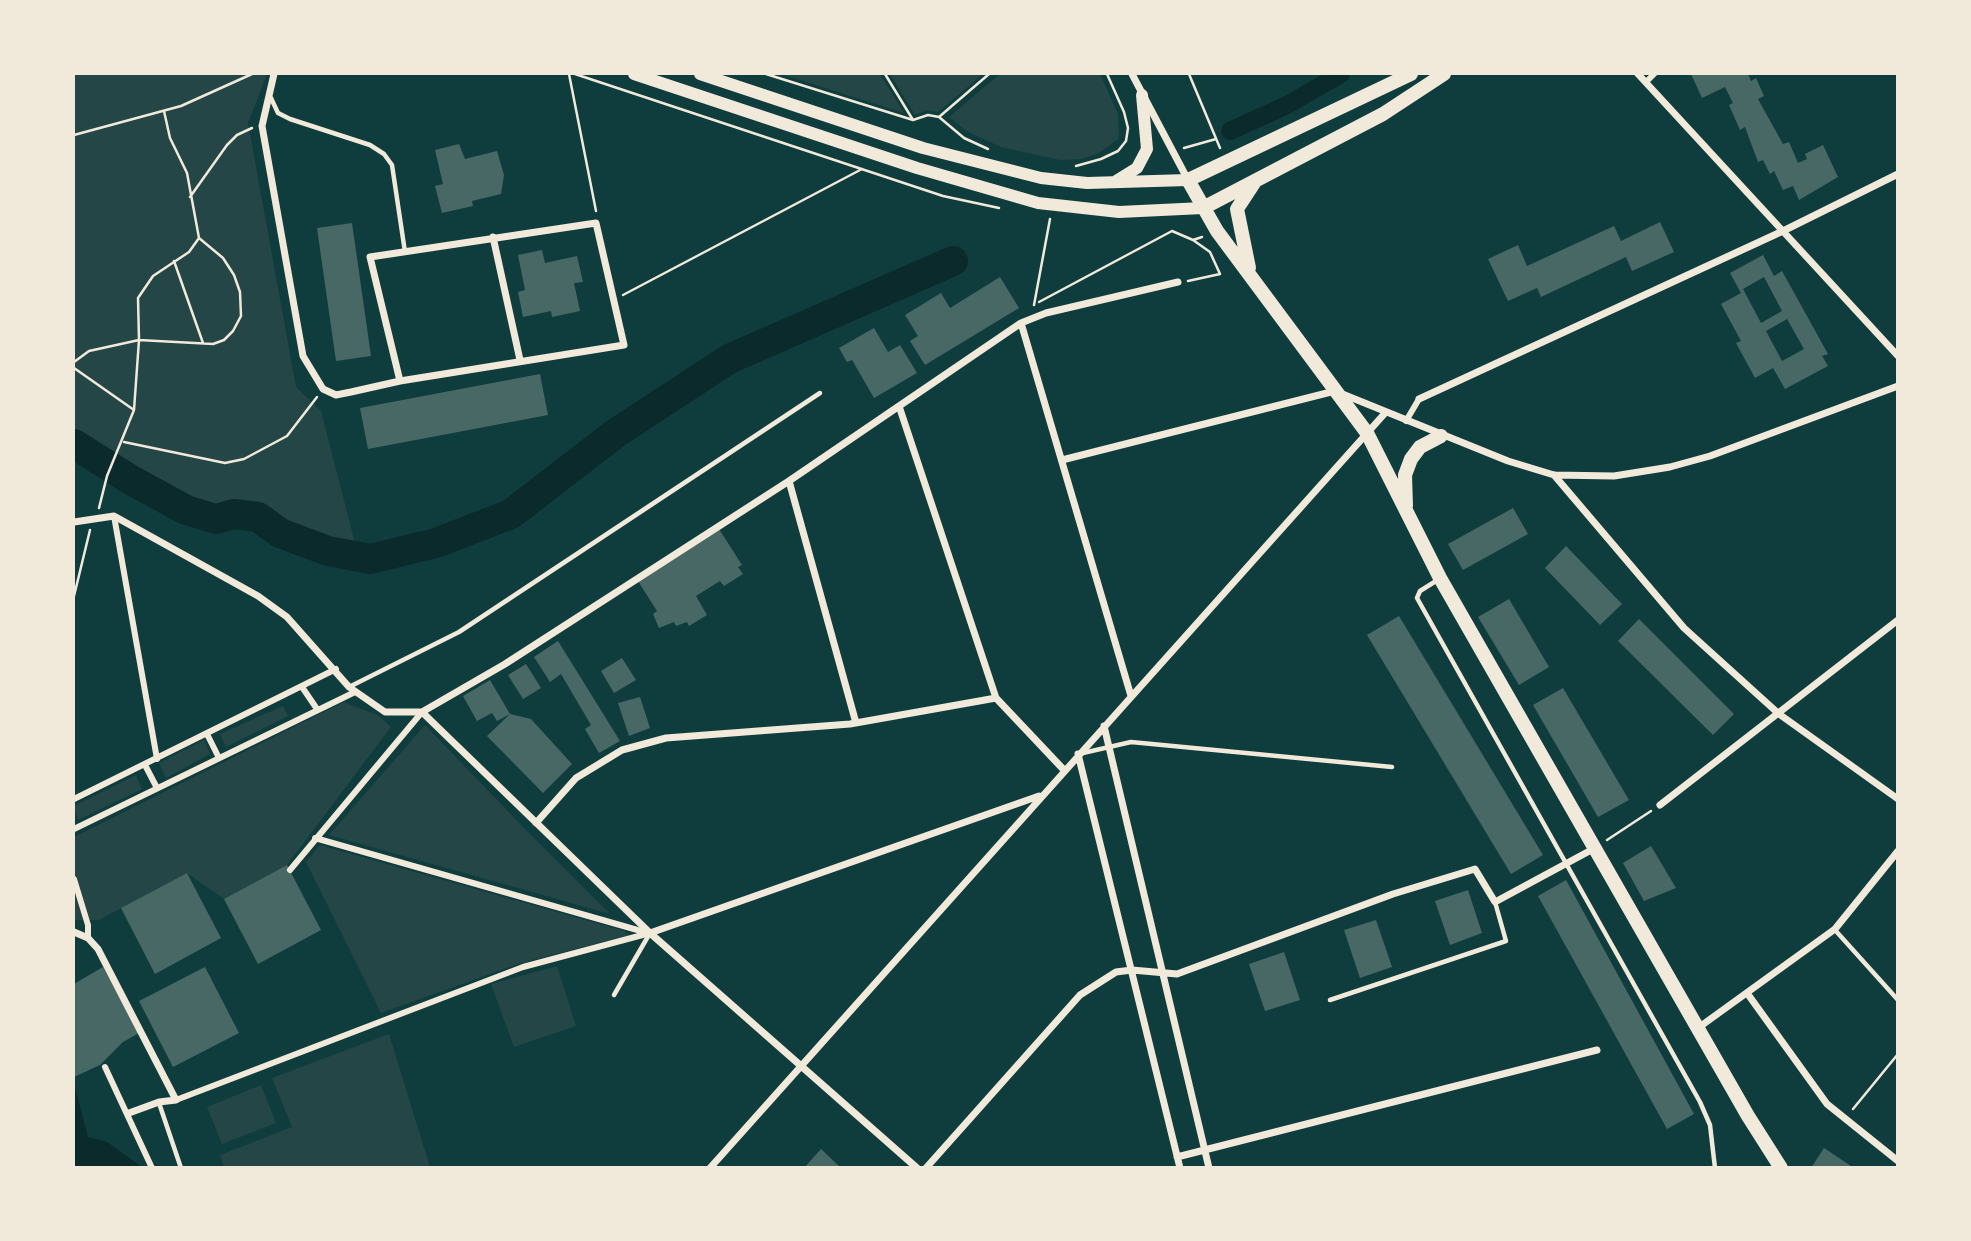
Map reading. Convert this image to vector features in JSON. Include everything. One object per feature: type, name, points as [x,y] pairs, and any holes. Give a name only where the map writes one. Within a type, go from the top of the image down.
[{"type":"main road","points":[[1410,74],[1188,180],[1203,208],[1251,276],[1367,433],[1440,578],[1698,1028],[1782,1167]]},
{"type":"main road","points":[[1203,208],[1383,114],[1444,74]]},
{"type":"main road","points":[[1251,276],[1237,209],[1255,181]]},
{"type":"main road","points":[[1406,511],[1405,475],[1411,459],[1420,447],[1441,436]]},
{"type":"street","points":[[274,74],[262,126],[303,356],[323,389],[336,394],[520,360],[624,345],[596,223],[370,257],[400,381]]},
{"type":"street","points":[[634,74],[917,168],[1052,205],[1119,212],[1203,208]]},
{"type":"street","points":[[700,74],[923,148],[1041,178],[1114,182],[1188,180],[1142,95],[1135,75]]},
{"type":"street","points":[[1638,74],[1898,356]]},
{"type":"street","points":[[1646,82],[1654,74]]},
{"type":"street","points":[[1114,182],[1138,168],[1147,149],[1142,95]]},
{"type":"street","points":[[1406,421],[1419,399],[1783,231],[1898,174]]},
{"type":"street","points":[[492,237],[520,360]]},
{"type":"street","points":[[290,870],[422,712],[505,664],[789,481],[1021,323],[1178,282]]},
{"type":"street","points":[[1021,323],[1130,696]]},
{"type":"street","points":[[1062,460],[1335,391],[1441,436],[1554,475],[1614,475],[1670,467],[1898,386]]},
{"type":"street","points":[[899,406],[996,698],[1064,769]]},
{"type":"street","points":[[710,1167],[1386,412]]},
{"type":"street","points":[[1554,475],[1684,628],[1779,714],[1898,799]]},
{"type":"street","points":[[789,481],[856,723]]},
{"type":"street","points":[[114,516],[157,759]]},
{"type":"street","points":[[74,522],[114,516],[258,596],[287,617],[352,689],[385,712],[422,712],[650,933],[917,1167]]},
{"type":"street","points":[[1660,804],[1898,620]]},
{"type":"street","points":[[74,800],[336,669]]},
{"type":"street","points":[[302,687],[317,709]]},
{"type":"street","points":[[74,829],[317,709],[352,689]]},
{"type":"street","points":[[536,822],[576,778],[622,750],[666,738],[856,723],[996,698]]},
{"type":"street","points":[[1104,726],[1209,1167]]},
{"type":"street","points":[[207,734],[219,758]]},
{"type":"street","points":[[1078,754],[1180,1167]]},
{"type":"street","points":[[145,765],[157,788]]},
{"type":"street","points":[[129,1113],[159,1102],[176,1100],[523,967],[650,933],[1042,795]]},
{"type":"street","points":[[315,838],[650,933]]},
{"type":"street","points":[[926,1167],[1080,995],[1116,972],[1132,970],[1177,974],[1393,894],[1475,869],[1495,902],[1595,848]]},
{"type":"street","points":[[1698,1028],[1835,929],[1898,851]]},
{"type":"street","points":[[74,879],[88,925],[88,938]]},
{"type":"street","points":[[74,932],[88,938],[98,949],[176,1100]]},
{"type":"street","points":[[1747,993],[1827,1104],[1898,1161]]},
{"type":"street","points":[[1177,1157],[1597,1050]]},
{"type":"street","points":[[105,1067],[129,1113],[152,1167]]},
{"type":"lane","points":[[269,90],[272,104],[284,116],[370,145],[384,155],[392,165],[405,252]]},
{"type":"lane","points":[[352,689],[458,632],[820,393]]},
{"type":"lane","points":[[1440,578],[1420,591],[1417,598],[1565,866],[1700,1102],[1710,1125],[1715,1167]]},
{"type":"lane","points":[[1078,754],[1130,741],[1392,766]]},
{"type":"lane","points":[[1330,1000],[1506,941],[1495,902]]},
{"type":"lane","points":[[1835,929],[1898,1000]]},
{"type":"lane","points":[[614,995],[650,933]]},
{"type":"lane","points":[[159,1102],[181,1167]]},
{"type":"path","points":[[74,135],[164,111],[252,74]]},
{"type":"path","points":[[569,74],[596,223]]},
{"type":"path","points":[[575,74],[943,196],[1010,211]]},
{"type":"path","points":[[766,74],[913,120],[928,115],[939,117],[964,138],[999,153]]},
{"type":"path","points":[[885,74],[913,120]]},
{"type":"path","points":[[939,117],[989,74]]},
{"type":"path","points":[[1071,167],[1118,151],[1126,141],[1128,128],[1124,112],[1107,74]]},
{"type":"path","points":[[74,362],[89,351],[139,340],[203,343],[224,340],[233,331],[242,307],[234,275],[223,258],[199,238],[187,173],[170,138],[164,111]]},
{"type":"path","points":[[190,197],[237,135],[262,126]]},
{"type":"path","points":[[1172,151],[1216,139]]},
{"type":"path","points":[[614,300],[862,169]]},
{"type":"path","points":[[1031,319],[1052,205]]},
{"type":"path","points":[[1034,304],[1172,231]]},
{"type":"path","points":[[74,596],[93,519],[103,499],[107,476],[134,410],[139,340],[138,298],[153,276],[188,253],[199,238]]},
{"type":"path","points":[[1178,282],[1220,274],[1210,252],[1193,240]]},
{"type":"path","points":[[174,261],[203,343]]},
{"type":"path","points":[[74,368],[134,410]]},
{"type":"path","points":[[123,442],[225,463],[244,459],[287,436],[323,389]]},
{"type":"path","points":[[1595,848],[1660,804]]},
{"type":"path","points":[[1844,1119],[1898,1054]]},
{"type":"shaded area","points":[[74,74],[267,74],[248,123],[296,387],[321,411],[358,555],[178,501],[117,473],[74,442]]},
{"type":"shaded area","points":[[781,74],[880,74],[904,113]]},
{"type":"shaded area","points":[[890,74],[983,74],[938,112],[927,110],[915,115]]},
{"type":"shaded area","points":[[1000,74],[1100,74],[1118,114],[1119,138],[1099,153],[1081,159],[1060,160],[1001,147],[968,132],[949,117]]},
{"type":"shaded area","points":[[344,702],[379,716],[391,727],[287,865],[224,899],[187,873],[99,920],[74,920],[74,837]]},
{"type":"shaded area","points":[[283,706],[288,716],[226,747],[220,734]]},
{"type":"shaded area","points":[[425,725],[525,829],[610,914],[329,835]]},
{"type":"shaded area","points":[[204,740],[210,754],[166,778],[159,763]]},
{"type":"shaded area","points":[[136,775],[142,789],[78,820],[74,806]]},
{"type":"shaded area","points":[[320,845],[624,931],[629,935],[521,963],[381,1013],[306,862]]},
{"type":"shaded area","points":[[557,966],[576,1026],[514,1047],[491,984]]},
{"type":"shaded area","points":[[389,1034],[430,1167],[224,1167],[220,1155],[292,1127],[272,1078]]},
{"type":"shaded area","points":[[74,1084],[88,1137],[107,1142],[142,1167],[74,1167]]},
{"type":"shaded area","points":[[261,1085],[276,1123],[222,1144],[207,1107]]},
{"type":"building","points":[[1691,74],[1748,74],[1751,81],[1756,78],[1764,96],[1758,99],[1783,144],[1789,142],[1798,163],[1807,159],[1805,154],[1823,145],[1838,177],[1799,200],[1793,186],[1783,190],[1774,171],[1770,174],[1763,160],[1758,162],[1745,127],[1740,130],[1729,105],[1733,103],[1725,87],[1702,98]]},
{"type":"building","points":[[459,144],[465,159],[497,151],[504,175],[501,194],[472,201],[473,206],[442,213],[435,186],[443,184],[435,150]]},
{"type":"building","points":[[1660,222],[1674,252],[1632,271],[1626,257],[1541,297],[1537,288],[1508,301],[1488,259],[1518,245],[1527,266],[1614,226],[1621,241]]},
{"type":"building","points":[[352,223],[371,356],[336,361],[317,228]]},
{"type":"building","points":[[542,250],[545,263],[577,256],[583,282],[574,283],[580,311],[552,317],[551,311],[523,317],[518,292],[525,290],[518,255]]},
{"type":"building","points":[[1763,255],[1774,276],[1782,271],[1828,354],[1822,356],[1828,366],[1785,389],[1773,368],[1755,378],[1736,343],[1741,341],[1721,304],[1741,293],[1730,273]],"holes":[[[1764,277],[1782,311],[1761,323],[1743,289]],[[1787,319],[1804,349],[1782,361],[1766,331]]]},
{"type":"building","points":[[1000,277],[1019,308],[925,365],[910,341],[918,336],[905,315],[941,293],[950,308]]},
{"type":"building","points":[[874,328],[888,352],[900,345],[917,373],[874,398],[852,360],[847,362],[839,348]]},
{"type":"building","points":[[540,374],[548,415],[368,449],[360,408]]},
{"type":"building","points":[[1513,508],[1528,534],[1463,570],[1448,544]]},
{"type":"building","points":[[719,529],[742,565],[738,567],[743,574],[724,586],[720,581],[696,596],[707,615],[689,626],[687,622],[676,626],[674,622],[659,628],[653,614],[657,611],[638,581]]},
{"type":"building","points":[[1566,546],[1622,604],[1600,625],[1545,568]]},
{"type":"building","points":[[1509,599],[1549,667],[1519,685],[1478,617]]},
{"type":"building","points":[[1399,616],[1543,855],[1511,874],[1367,635]]},
{"type":"building","points":[[1639,619],[1734,714],[1713,735],[1618,641]]},
{"type":"building","points":[[558,641],[620,741],[599,753],[585,729],[591,725],[561,674],[550,682],[534,657]]},
{"type":"building","points":[[622,658],[636,680],[614,693],[601,671]]},
{"type":"building","points":[[526,664],[541,688],[523,699],[508,675]]},
{"type":"building","points":[[490,680],[510,714],[497,721],[492,713],[477,721],[463,696]]},
{"type":"building","points":[[1563,688],[1629,800],[1598,817],[1533,705]]},
{"type":"building","points":[[640,697],[650,728],[629,736],[618,703]]},
{"type":"building","points":[[510,714],[531,719],[572,764],[543,793],[487,736]]},
{"type":"building","points":[[1651,846],[1676,888],[1644,901],[1623,863]]},
{"type":"building","points":[[287,865],[321,930],[258,964],[224,899]]},
{"type":"building","points":[[187,873],[221,938],[155,974],[121,908]]},
{"type":"building","points":[[1566,880],[1694,1114],[1667,1129],[1538,896]]},
{"type":"building","points":[[1468,890],[1482,933],[1450,945],[1435,901]]},
{"type":"building","points":[[1376,920],[1392,967],[1360,978],[1344,930]]},
{"type":"building","points":[[1284,952],[1300,1000],[1265,1011],[1249,964]]},
{"type":"building","points":[[103,967],[139,1033],[123,1042],[100,1065],[74,1077],[74,984]]},
{"type":"building","points":[[205,967],[239,1033],[173,1067],[139,1001]]},
{"type":"building","points":[[1824,1148],[1854,1168],[1811,1168]]},
{"type":"building","points":[[821,1149],[841,1168],[804,1168]]},
{"type":"waterway","points":[[1230,131],[1287,105],[1341,74]]},
{"type":"waterway","points":[[74,444],[186,510],[216,519],[234,514],[258,517],[280,533],[328,551],[370,559],[436,543],[511,514],[616,433],[729,359],[953,261]]}]
